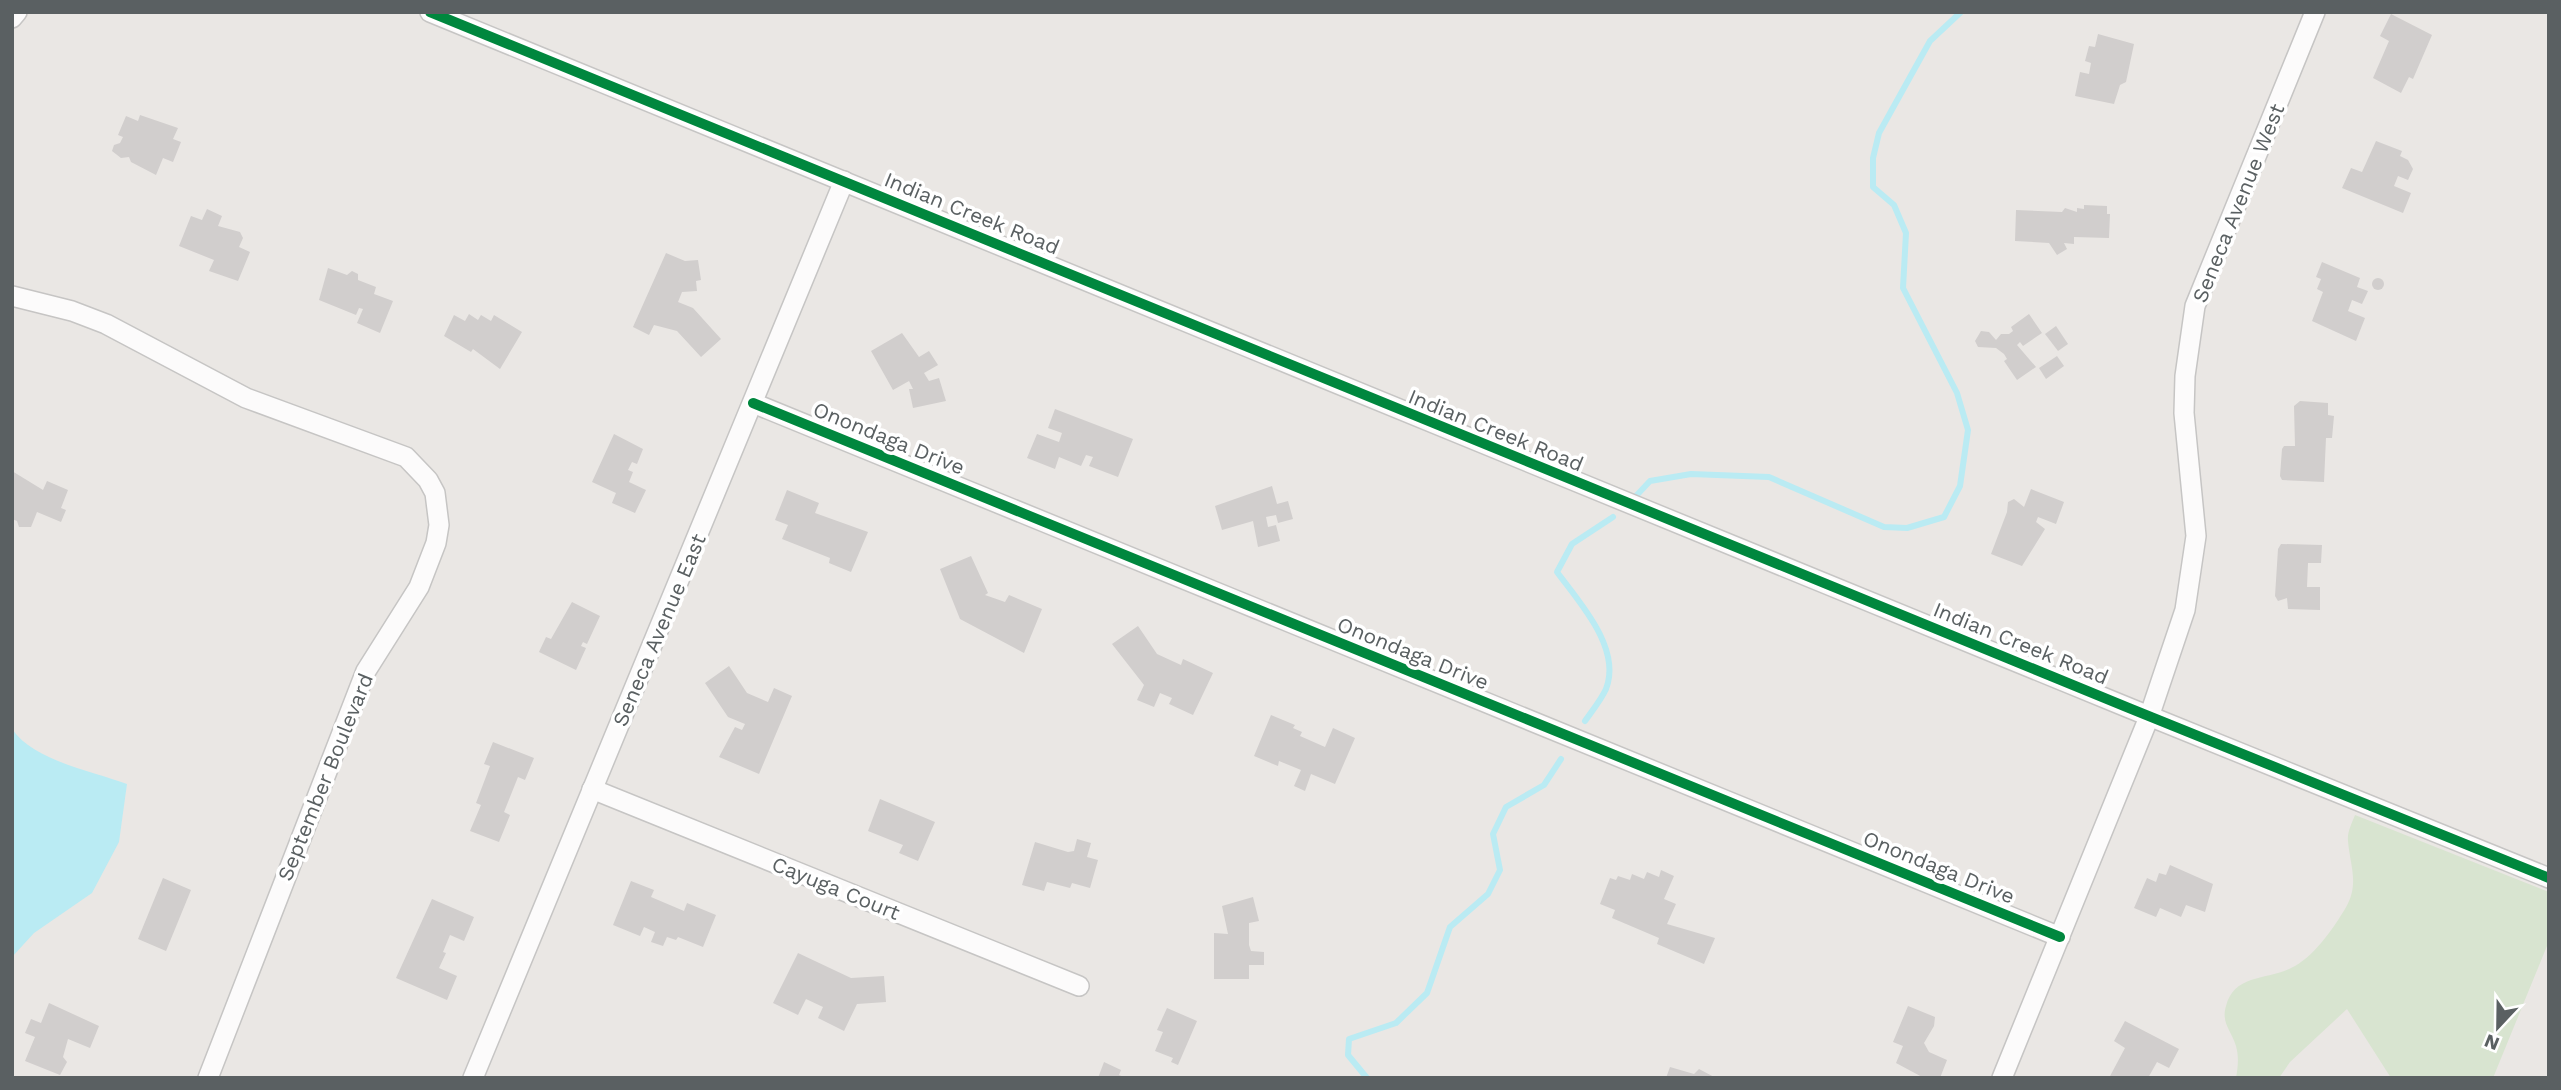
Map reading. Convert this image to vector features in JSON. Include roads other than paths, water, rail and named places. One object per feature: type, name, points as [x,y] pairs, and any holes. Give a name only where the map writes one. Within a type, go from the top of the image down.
[{"type":"street","points":[[12,18],[17,12]]},
{"type":"street","name":"Indian Creek Road","points":[[430,12],[1489,449],[2549,878]]},
{"type":"street","name":"Seneca Avenue West","points":[[2002,1078],[2150,717],[2185,610],[2193,573],[2196,536],[2184,413],[2185,368],[2195,306],[2315,12]]},
{"type":"street","name":"Seneca Avenue East","points":[[473,1078],[844,181]]},
{"type":"street","name":"September Boulevard","points":[[12,296],[72,311],[106,324],[246,398],[406,457],[428,480],[435,493],[439,525],[436,543],[419,587],[366,671],[208,1078]]},
{"type":"street","name":"Onondaga Drive","points":[[753,403],[2060,937]]},
{"type":"street","name":"Cayuga Court","points":[[592,789],[1079,986]]},
{"type":"water","points":[[12,729],[22,740],[49,757],[127,784],[119,842],[92,893],[34,933],[12,957]]},
{"type":"waterway","points":[[1636,496],[1650,481],[1691,474],[1769,477],[1884,527],[1907,528],[1944,517],[1960,486],[1968,430],[1957,393],[1903,288],[1906,233],[1894,205],[1873,187],[1873,158],[1879,133],[1930,41],[1961,12]]},
{"type":"waterway","points":[[1585,721],[1606,689],[1608,658],[1596,626],[1557,572],[1572,544],[1613,517]]},
{"type":"waterway","points":[[1367,1078],[1348,1055],[1349,1039],[1396,1023],[1427,993],[1450,927],[1488,894],[1500,870],[1493,834],[1506,807],[1544,785],[1561,759]]}]
